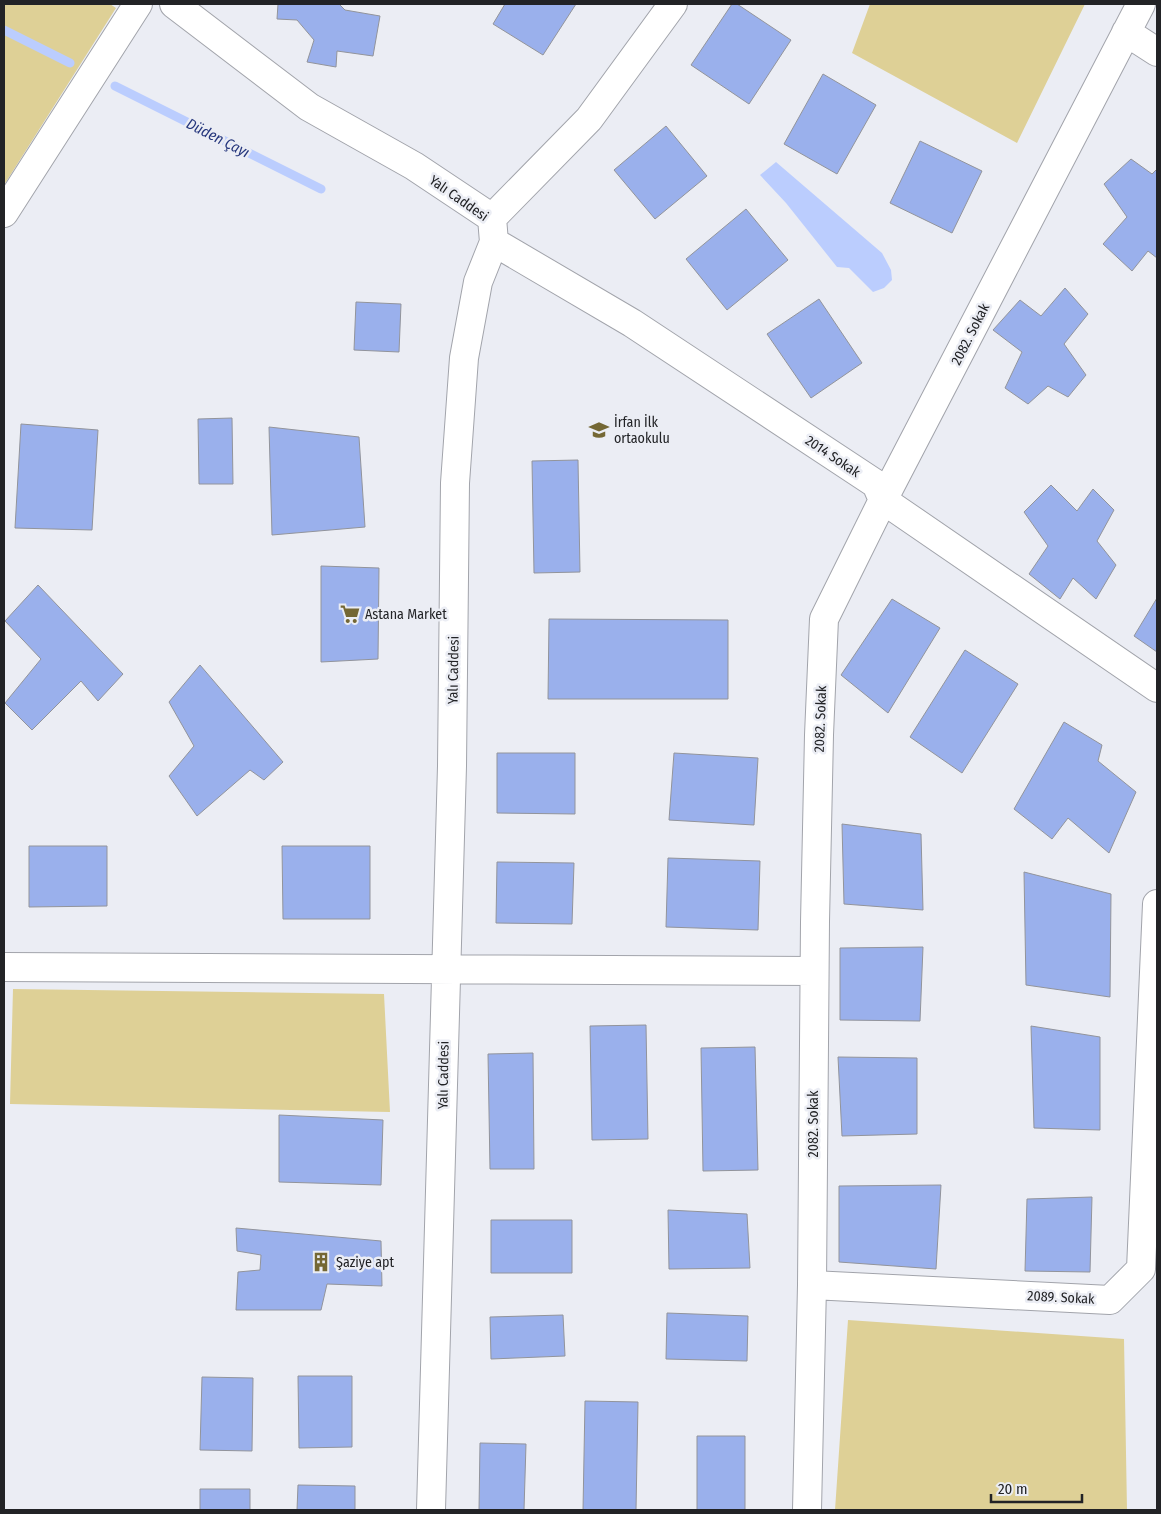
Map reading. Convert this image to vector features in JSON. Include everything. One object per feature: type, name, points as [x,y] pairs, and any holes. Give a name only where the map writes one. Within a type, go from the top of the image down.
[{"type":"street","points":[[4,213],[138,4]]},
{"type":"street","name":"Yalı Caddesi","points":[[174,4],[310,107],[414,166],[493,230],[478,282],[464,358],[456,483],[452,766],[431,1510]]},
{"type":"street","points":[[493,230],[589,118],[673,4]]},
{"type":"street","name":"2082. Sokak","points":[[807,1510],[812,1285],[814,971],[819,735],[824,619],[883,500],[1141,4]]},
{"type":"street","points":[[1126,32],[1157,52]]},
{"type":"street","name":"2014 Sokak","points":[[493,230],[876,484],[883,500],[1157,688]]},
{"type":"street","name":"2089. Sokak","points":[[812,1285],[1110,1300],[1141,1269],[1157,904]]},
{"type":"street","points":[[4,967],[814,971]]},
{"type":"shaded area","points":[[4,4],[110,4],[116,8],[4,185]]},
{"type":"shaded area","points":[[870,4],[1085,4],[1017,143],[852,53]]},
{"type":"shaded area","points":[[13,989],[384,994],[390,1112],[10,1104]]},
{"type":"shaded area","points":[[848,1320],[1124,1339],[1127,1510],[835,1510]]},
{"type":"water","points":[[776,162],[882,253],[891,270],[892,280],[884,288],[873,292],[849,268],[837,267],[786,203],[760,175]]},
{"type":"building","points":[[278,4],[339,4],[345,10],[380,16],[373,56],[337,51],[336,67],[307,62],[314,40],[297,20],[277,19]]},
{"type":"building","points":[[505,4],[576,4],[543,55],[493,24]]},
{"type":"building","points":[[732,4],[737,4],[791,40],[749,104],[691,65]]},
{"type":"building","points":[[823,74],[876,105],[837,174],[784,144]]},
{"type":"building","points":[[666,126],[707,176],[655,219],[614,170]]},
{"type":"building","points":[[920,141],[982,171],[952,233],[890,203]]},
{"type":"building","points":[[1131,159],[1152,174],[1157,169],[1157,258],[1148,251],[1132,271],[1103,244],[1127,217],[1104,184]]},
{"type":"building","points":[[746,209],[788,260],[727,310],[686,259]]},
{"type":"building","points":[[1065,288],[1088,314],[1064,344],[1086,375],[1068,397],[1048,386],[1028,404],[1005,388],[1022,352],[993,330],[1020,300],[1041,316]]},
{"type":"building","points":[[819,299],[862,363],[811,398],[767,334]]},
{"type":"building","points":[[356,302],[401,304],[399,352],[354,350]]},
{"type":"building","points":[[232,418],[233,484],[199,484],[198,419]]},
{"type":"building","points":[[21,424],[98,430],[92,530],[15,528]]},
{"type":"building","points":[[269,427],[359,437],[365,527],[272,535]]},
{"type":"building","points":[[578,460],[580,572],[534,573],[532,461]]},
{"type":"building","points":[[1051,485],[1077,511],[1093,489],[1114,510],[1097,541],[1116,565],[1096,599],[1073,578],[1060,599],[1029,574],[1048,546],[1024,512]]},
{"type":"building","points":[[321,566],[379,568],[378,659],[321,662]]},
{"type":"building","points":[[38,585],[123,674],[98,701],[81,681],[32,730],[5,703],[41,659],[5,621]]},
{"type":"building","points":[[1157,598],[1157,652],[1134,636]]},
{"type":"building","points":[[892,599],[940,628],[888,713],[841,675]]},
{"type":"building","points":[[549,619],[728,620],[728,699],[548,699]]},
{"type":"building","points":[[965,650],[1018,684],[962,773],[910,737]]},
{"type":"building","points":[[200,665],[283,762],[264,780],[250,770],[197,816],[169,776],[194,746],[169,702]]},
{"type":"building","points":[[1064,722],[1102,745],[1098,761],[1136,792],[1109,853],[1068,818],[1052,839],[1014,809]]},
{"type":"building","points":[[497,753],[575,753],[575,814],[497,813]]},
{"type":"building","points":[[674,753],[758,758],[754,825],[669,820]]},
{"type":"building","points":[[842,824],[921,834],[923,910],[844,904]]},
{"type":"building","points":[[29,846],[107,846],[107,906],[29,907]]},
{"type":"building","points":[[282,846],[370,846],[370,919],[283,919]]},
{"type":"building","points":[[668,858],[760,861],[758,930],[666,927]]},
{"type":"building","points":[[497,862],[574,863],[572,924],[496,923]]},
{"type":"building","points":[[1024,872],[1111,894],[1110,997],[1026,985]]},
{"type":"building","points":[[923,947],[920,1021],[840,1020],[840,948]]},
{"type":"building","points":[[646,1025],[648,1139],[592,1140],[590,1026]]},
{"type":"building","points":[[1031,1026],[1100,1037],[1100,1130],[1034,1128]]},
{"type":"building","points":[[755,1047],[758,1170],[703,1171],[701,1048]]},
{"type":"building","points":[[533,1053],[534,1169],[490,1169],[488,1054]]},
{"type":"building","points":[[838,1057],[917,1058],[917,1134],[842,1136]]},
{"type":"building","points":[[279,1115],[383,1120],[381,1185],[279,1182]]},
{"type":"building","points":[[941,1185],[936,1269],[839,1262],[839,1186]]},
{"type":"building","points":[[1092,1197],[1090,1272],[1025,1271],[1027,1199]]},
{"type":"building","points":[[668,1210],[747,1214],[750,1268],[669,1269]]},
{"type":"building","points":[[491,1220],[572,1220],[572,1273],[491,1273]]},
{"type":"building","name":"Şaziye apt","points":[[236,1228],[381,1241],[382,1286],[327,1284],[321,1310],[236,1310],[238,1272],[260,1270],[261,1255],[237,1251]]},
{"type":"building","points":[[667,1313],[748,1316],[747,1361],[666,1359]]},
{"type":"building","points":[[563,1315],[565,1356],[491,1359],[490,1317]]},
{"type":"building","points":[[298,1376],[352,1376],[352,1447],[299,1448]]},
{"type":"building","points":[[202,1377],[253,1378],[252,1451],[200,1450]]},
{"type":"building","points":[[585,1401],[638,1402],[636,1510],[583,1510]]},
{"type":"building","points":[[697,1436],[745,1436],[745,1510],[697,1510]]},
{"type":"building","points":[[480,1443],[526,1444],[524,1510],[479,1510]]},
{"type":"building","points":[[298,1485],[355,1486],[355,1510],[297,1510]]},
{"type":"building","points":[[200,1489],[250,1489],[250,1510],[200,1510]]},
{"type":"waterway","name":"Düden Çayı","points":[[4,30],[70,63]]},
{"type":"waterway","name":"Düden Çayı","points":[[115,86],[321,189]]},
{"type":"place","name":"İrfan İlk ortaokulu","points":[[599,430]]},
{"type":"place","name":"Astana Market","points":[[350,614]]},
{"type":"place","name":"Şaziye apt","points":[[321,1262]]}]
